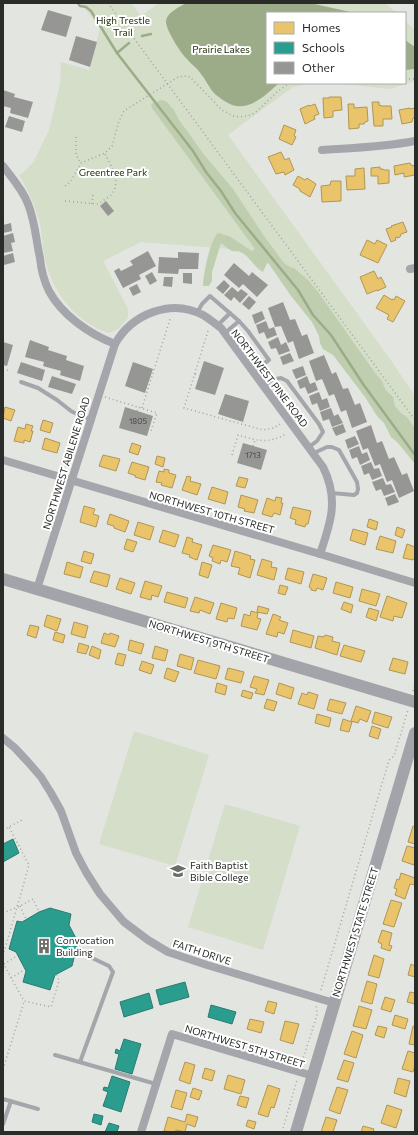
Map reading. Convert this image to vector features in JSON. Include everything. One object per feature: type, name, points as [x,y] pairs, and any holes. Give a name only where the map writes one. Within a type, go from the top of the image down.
[{"type":"street","points":[[322,150],[394,145],[415,141]]},
{"type":"street","points":[[3,166],[19,187],[28,203],[33,218],[45,281],[54,298],[67,313],[83,326],[104,340],[115,344]]},
{"type":"street","name":"NORTHWEST PINE ROAD","points":[[115,344],[118,337],[133,322],[149,313],[172,308],[197,312],[218,326],[225,333],[311,450],[327,475],[332,493],[332,514],[320,554]]},
{"type":"street","name":"NORTHWEST ABILENE ROAD","points":[[37,589],[115,344]]},
{"type":"street","name":"NORTHWEST 10TH STREET","points":[[3,460],[415,583]]},
{"type":"street","name":"NORTHWEST 9TH STREET","points":[[3,579],[413,701]]},
{"type":"street","name":"NORTHWEST STATE STREET","points":[[296,1132],[415,733]]},
{"type":"street","name":"FAITH DRIVE","points":[[3,738],[28,762],[48,788],[61,811],[76,853],[86,872],[100,894],[124,922],[148,940],[168,952],[334,1003]]},
{"type":"street","name":"NORTHWEST 5TH STREET","points":[[156,1084],[172,1034],[313,1076]]},
{"type":"street","points":[[141,1132],[156,1084]]},
{"type":"lane","points":[[197,312],[210,296],[240,321],[269,360],[253,371]]},
{"type":"lane","points":[[218,326],[230,313]]},
{"type":"lane","points":[[225,333],[240,321]]},
{"type":"lane","points":[[264,385],[272,380],[281,378],[287,381],[319,424],[323,432],[311,450]]},
{"type":"lane","points":[[21,382],[38,388],[58,400],[71,411],[90,419]]},
{"type":"lane","points":[[311,450],[327,447],[332,447],[339,450],[357,482],[358,489],[354,496],[332,493]]},
{"type":"lane","points":[[80,1062],[113,972],[109,966],[90,957]]},
{"type":"lane","points":[[55,1055],[156,1084]]},
{"type":"lane","points":[[3,1099],[38,1109]]},
{"type":"lane","points":[[3,1124],[11,1101]]},
{"type":"path","points":[[108,3],[415,420]]},
{"type":"path","points":[[65,186],[70,182],[81,163],[105,153],[112,146],[121,116],[124,111],[178,77],[190,76],[222,110],[233,116],[240,117],[251,115],[256,112],[278,91],[288,84]]},
{"type":"path","points":[[76,137],[76,155],[81,163]]},
{"type":"path","points":[[65,200],[98,204],[108,198],[113,192],[116,182],[105,153]]},
{"type":"path","points":[[92,204],[93,194]]},
{"type":"path","points":[[142,408],[170,319]]},
{"type":"path","points":[[208,331],[184,408],[263,430],[274,428],[280,424]]},
{"type":"path","points":[[3,369],[10,371]]},
{"type":"path","points":[[195,374],[199,375]]},
{"type":"path","points":[[98,395],[157,413],[151,431]]},
{"type":"path","points":[[137,411],[139,407]]},
{"type":"path","points":[[232,455],[238,435],[262,441],[271,440],[286,434]]},
{"type":"path","points":[[253,446],[255,440]]},
{"type":"path","points":[[282,1132],[317,1015],[316,1006],[318,999],[389,760],[394,756],[413,701],[415,685]]},
{"type":"path","points":[[3,830],[24,819]]},
{"type":"path","points":[[3,956],[19,907],[29,865],[9,827]]},
{"type":"path","points":[[3,913],[19,907],[33,899],[39,912]]},
{"type":"path","points":[[19,907],[26,919]]},
{"type":"path","points":[[18,956],[3,964],[24,1001],[51,1008],[59,981],[57,975]]},
{"type":"path","points":[[11,978],[24,970]]},
{"type":"path","points":[[3,1069],[24,1001]]},
{"type":"green space","points":[[81,3],[131,3],[141,16],[159,3],[385,3],[395,12],[266,12],[266,84],[306,84],[293,87],[228,135],[390,359],[415,396],[415,435],[382,386],[268,252],[141,242],[103,261],[128,309],[128,318],[118,329],[109,333],[96,328],[85,321],[66,302],[52,280],[47,267],[39,220],[35,208],[19,175],[24,172],[34,161],[49,130],[60,84],[61,62],[89,70],[100,28]]},
{"type":"green space","points":[[406,22],[415,30],[415,81],[406,84]]},
{"type":"green space","points":[[345,84],[406,84],[390,89]]},
{"type":"green space","points":[[134,731],[209,755],[175,866],[99,844]]},
{"type":"green space","points":[[225,804],[300,826],[263,950],[188,927]]},
{"type":"shaded area","name":"Prairie Lakes","points":[[186,3],[310,3],[350,12],[266,12],[266,84],[278,84],[265,95],[249,105],[237,106],[222,100],[215,94],[177,46],[166,24],[167,18],[174,10]]},
{"type":"shaded area","points":[[406,41],[415,47],[415,69],[406,70]]},
{"type":"shaded area","points":[[161,100],[166,101],[174,110],[179,120],[205,156],[233,189],[284,263],[294,268],[309,281],[318,292],[382,381],[385,389],[393,397],[395,406],[407,417],[415,428],[415,464],[398,443],[391,437],[384,423],[377,416],[365,397],[333,355],[323,349],[319,336],[312,322],[291,296],[269,264],[267,263],[263,272],[257,268],[244,254],[232,251],[221,243],[212,272],[212,281],[209,286],[203,286],[204,274],[210,250],[218,233],[229,236],[252,251],[255,249],[152,108],[151,104]]},
{"type":"building: Homes","points":[[341,97],[342,110],[333,111],[333,117],[324,118],[323,98]]},
{"type":"building: Homes","points":[[372,102],[379,102],[379,105],[382,106],[391,106],[392,119],[383,119],[383,126],[374,126]]},
{"type":"building: Homes","points":[[315,104],[319,114],[314,116],[315,119],[305,124],[300,109]]},
{"type":"building: Homes","points":[[348,104],[354,104],[354,108],[367,107],[368,121],[364,124],[359,124],[359,128],[349,129]]},
{"type":"building: Homes","points":[[415,108],[415,118],[413,118],[412,122],[402,124],[399,110]]},
{"type":"building: Homes","points":[[284,125],[296,130],[294,136],[296,137],[292,145],[279,139]]},
{"type":"building: Homes","points":[[281,152],[285,160],[289,158],[294,170],[285,175],[284,172],[276,174],[268,157]]},
{"type":"building: Homes","points":[[410,163],[412,166],[415,165],[415,175],[404,177],[404,173],[395,175],[394,166]]},
{"type":"building: Homes","points":[[380,167],[380,169],[389,170],[389,183],[378,184],[378,176],[371,176],[371,168]]},
{"type":"building: Homes","points":[[364,168],[365,189],[347,190],[346,176],[355,176],[355,169]]},
{"type":"building: Homes","points":[[298,176],[305,180],[307,178],[316,184],[310,197],[293,185]]},
{"type":"building: Homes","points":[[331,181],[341,181],[341,201],[322,202],[321,186],[330,185]]},
{"type":"building: Homes","points":[[403,222],[407,232],[401,234],[400,237],[395,238],[396,240],[391,242],[386,229]]},
{"type":"building: Homes","points":[[367,240],[375,244],[377,240],[387,245],[378,263],[360,255]]},
{"type":"building: Homes","points":[[374,271],[378,279],[381,277],[386,287],[367,294],[360,277]]},
{"type":"building: Homes","points":[[384,295],[392,300],[394,300],[396,296],[405,301],[393,322],[387,319],[389,315],[376,308]]},
{"type":"building: Homes","points":[[5,407],[15,410],[11,421],[3,418]]},
{"type":"building: Homes","points":[[43,420],[53,423],[50,433],[40,430]]},
{"type":"building: Homes","points":[[26,424],[33,426],[30,442],[24,440],[24,443],[14,441],[18,427],[25,429]]},
{"type":"building: Homes","points":[[45,438],[60,443],[57,453],[42,449]]},
{"type":"building: Homes","points":[[132,443],[141,446],[138,455],[129,452]]},
{"type":"building: Homes","points":[[103,455],[120,459],[116,471],[99,466]]},
{"type":"building: Homes","points":[[157,456],[165,458],[163,467],[155,464]]},
{"type":"building: Homes","points":[[132,462],[149,467],[145,480],[128,473]]},
{"type":"building: Homes","points":[[164,469],[169,470],[169,473],[176,475],[172,488],[156,482],[159,471],[164,472]]},
{"type":"building: Homes","points":[[187,476],[191,477],[190,481],[201,484],[197,495],[182,490]]},
{"type":"building: Homes","points":[[239,477],[248,479],[245,488],[236,486]]},
{"type":"building: Homes","points":[[212,487],[228,492],[225,504],[208,499]]},
{"type":"building: Homes","points":[[241,495],[258,500],[254,513],[244,511],[245,509],[238,507]]},
{"type":"building: Homes","points":[[276,497],[282,498],[281,503],[283,503],[280,515],[274,513],[272,517],[262,514],[267,498],[275,501]]},
{"type":"building: Homes","points":[[84,506],[95,509],[93,514],[99,516],[96,527],[80,522]]},
{"type":"building: Homes","points":[[293,507],[311,511],[308,524],[306,524],[305,527],[295,524],[296,520],[290,518]]},
{"type":"building: Homes","points":[[110,514],[129,521],[125,532],[107,524]]},
{"type":"building: Homes","points":[[369,519],[378,522],[376,530],[367,527]]},
{"type":"building: Homes","points":[[138,522],[154,527],[150,540],[134,535]]},
{"type":"building: Homes","points":[[397,527],[405,530],[402,538],[395,535]]},
{"type":"building: Homes","points":[[353,529],[368,533],[365,545],[350,540]]},
{"type":"building: Homes","points":[[163,530],[179,535],[175,547],[159,542]]},
{"type":"building: Homes","points":[[380,536],[396,541],[393,553],[376,549]]},
{"type":"building: Homes","points":[[187,537],[193,539],[192,542],[202,545],[197,560],[189,557],[190,555],[182,553]]},
{"type":"building: Homes","points":[[127,539],[137,542],[133,552],[124,549]]},
{"type":"building: Homes","points":[[407,544],[415,547],[415,559],[413,560],[403,558]]},
{"type":"building: Homes","points":[[213,545],[231,550],[227,562],[221,560],[220,564],[212,561],[213,558],[209,556]]},
{"type":"building: Homes","points":[[84,551],[94,554],[91,564],[81,561]]},
{"type":"building: Homes","points":[[235,551],[251,556],[250,559],[255,560],[250,578],[238,574],[240,568],[231,566]]},
{"type":"building: Homes","points":[[262,559],[272,562],[271,567],[277,568],[274,580],[257,575]]},
{"type":"building: Homes","points":[[67,562],[83,567],[80,578],[64,574]]},
{"type":"building: Homes","points":[[202,562],[212,565],[208,578],[199,575]]},
{"type":"building: Homes","points":[[288,568],[304,572],[301,584],[285,579]]},
{"type":"building: Homes","points":[[94,571],[110,575],[107,587],[90,582]]},
{"type":"building: Homes","points":[[313,574],[327,578],[323,590],[317,588],[316,591],[311,590],[309,587]]},
{"type":"building: Homes","points":[[120,578],[135,583],[131,594],[116,589]]},
{"type":"building: Homes","points":[[145,581],[162,586],[158,597],[152,595],[151,600],[140,597]]},
{"type":"building: Homes","points":[[336,582],[353,587],[350,598],[333,593]]},
{"type":"building: Homes","points":[[280,585],[288,587],[285,595],[278,593]]},
{"type":"building: Homes","points":[[362,589],[380,594],[376,606],[359,601]]},
{"type":"building: Homes","points":[[167,592],[188,598],[185,608],[164,602]]},
{"type":"building: Homes","points":[[387,596],[407,603],[402,618],[394,616],[393,621],[380,617]]},
{"type":"building: Homes","points":[[195,597],[214,603],[210,614],[200,610],[199,613],[190,611]]},
{"type":"building: Homes","points":[[344,602],[353,605],[351,613],[341,609]]},
{"type":"building: Homes","points":[[221,603],[237,608],[234,619],[228,618],[227,622],[216,619]]},
{"type":"building: Homes","points":[[258,606],[269,609],[267,614],[257,612]]},
{"type":"building: Homes","points":[[369,608],[379,611],[376,621],[366,617]]},
{"type":"building: Homes","points":[[251,611],[258,613],[257,618],[261,619],[257,630],[241,626],[244,614],[250,616]]},
{"type":"building: Homes","points":[[273,614],[281,617],[279,620],[288,623],[284,634],[278,632],[277,637],[266,634]]},
{"type":"building: Homes","points":[[47,615],[61,619],[57,631],[44,626]]},
{"type":"building: Homes","points":[[74,622],[88,626],[85,638],[71,634]]},
{"type":"building: Homes","points":[[30,625],[39,627],[36,638],[27,635]]},
{"type":"building: Homes","points":[[293,630],[314,636],[311,648],[290,642]]},
{"type":"building: Homes","points":[[55,632],[65,635],[63,643],[53,640]]},
{"type":"building: Homes","points":[[104,633],[119,636],[115,647],[101,643]]},
{"type":"building: Homes","points":[[325,635],[333,637],[332,641],[340,643],[337,655],[315,648],[318,636],[324,637]]},
{"type":"building: Homes","points":[[130,640],[144,644],[141,654],[128,650]]},
{"type":"building: Homes","points":[[79,643],[89,646],[86,654],[77,652]]},
{"type":"building: Homes","points":[[344,645],[365,651],[361,662],[340,656]]},
{"type":"building: Homes","points":[[92,646],[101,650],[99,659],[89,655]]},
{"type":"building: Homes","points":[[155,646],[168,650],[165,661],[152,658]]},
{"type":"building: Homes","points":[[118,653],[126,655],[123,666],[115,664]]},
{"type":"building: Homes","points":[[180,654],[194,658],[191,670],[177,666]]},
{"type":"building: Homes","points":[[393,658],[408,662],[405,674],[389,670]]},
{"type":"building: Homes","points":[[198,660],[220,666],[216,679],[194,673]]},
{"type":"building: Homes","points":[[142,661],[154,665],[151,674],[139,670]]},
{"type":"building: Homes","points":[[167,668],[179,672],[175,682],[164,678]]},
{"type":"building: Homes","points":[[228,668],[244,672],[241,683],[225,679]]},
{"type":"building: Homes","points":[[254,676],[269,680],[264,695],[255,693],[257,689],[250,687]]},
{"type":"building: Homes","points":[[217,683],[227,686],[225,695],[215,692]]},
{"type":"building: Homes","points":[[279,683],[294,688],[291,699],[276,694]]},
{"type":"building: Homes","points":[[243,690],[253,693],[251,699],[241,696]]},
{"type":"building: Homes","points":[[308,692],[318,695],[314,709],[298,704],[302,693],[307,695]]},
{"type":"building: Homes","points":[[267,699],[277,702],[274,711],[264,708]]},
{"type":"building: Homes","points":[[330,699],[346,703],[342,714],[327,710]]},
{"type":"building: Homes","points":[[356,706],[371,711],[367,722],[360,719],[358,723],[351,721]]},
{"type":"building: Homes","points":[[375,712],[392,717],[388,728],[372,723]]},
{"type":"building: Homes","points":[[317,714],[331,718],[329,727],[315,723]]},
{"type":"building: Homes","points":[[343,719],[352,722],[349,732],[340,730]]},
{"type":"building: Homes","points":[[372,726],[381,729],[378,739],[369,736]]},
{"type":"building: Homes","points":[[413,826],[415,827],[415,844],[408,842]]},
{"type":"building: Homes","points":[[407,846],[415,848],[414,865],[402,861]]},
{"type":"building: Homes","points":[[401,873],[415,878],[415,885],[410,884],[405,899],[395,895],[397,889],[394,888]]},
{"type":"building: Homes","points":[[391,900],[402,903],[394,927],[383,924]]},
{"type":"building: Homes","points":[[382,930],[392,933],[389,945],[392,946],[390,951],[381,948],[382,944],[378,942]]},
{"type":"building: Homes","points":[[374,955],[384,959],[379,978],[368,975]]},
{"type":"building: Homes","points":[[411,964],[415,966],[415,977],[408,975]]},
{"type":"building: Homes","points":[[367,981],[377,984],[372,1004],[361,1001]]},
{"type":"building: Homes","points":[[410,992],[415,993],[415,1004],[407,1002]]},
{"type":"building: Homes","points":[[385,997],[395,1000],[391,1012],[381,1009]]},
{"type":"building: Homes","points":[[268,1001],[277,1003],[274,1014],[265,1011]]},
{"type":"building: Homes","points":[[359,1006],[372,1010],[366,1029],[353,1026]]},
{"type":"building: Homes","points":[[395,1015],[408,1019],[405,1029],[392,1025]]},
{"type":"building: Homes","points":[[250,1019],[264,1022],[261,1033],[247,1029]]},
{"type":"building: Homes","points":[[285,1021],[299,1024],[293,1044],[280,1040]]},
{"type":"building: Homes","points":[[378,1026],[387,1028],[384,1038],[375,1035]]},
{"type":"building: Homes","points":[[413,1026],[415,1027],[415,1045],[409,1044]]},
{"type":"building: Homes","points":[[352,1031],[363,1035],[356,1058],[344,1054]]},
{"type":"building: Homes","points":[[408,1051],[415,1053],[415,1065],[413,1072],[402,1069]]},
{"type":"building: Homes","points":[[344,1060],[354,1063],[348,1082],[337,1079]]},
{"type":"building: Homes","points":[[185,1062],[195,1065],[190,1084],[179,1080]]},
{"type":"building: Homes","points":[[205,1068],[215,1071],[212,1081],[202,1078]]},
{"type":"building: Homes","points":[[228,1075],[245,1080],[241,1094],[224,1089]]},
{"type":"building: Homes","points":[[398,1078],[410,1081],[406,1097],[394,1093]]},
{"type":"building: Homes","points":[[268,1085],[280,1089],[274,1108],[271,1107],[268,1117],[258,1114]]},
{"type":"building: Homes","points":[[337,1087],[348,1090],[340,1114],[329,1110]]},
{"type":"building: Homes","points":[[193,1088],[202,1091],[199,1100],[190,1097]]},
{"type":"building: Homes","points":[[176,1090],[187,1093],[182,1110],[171,1107]]},
{"type":"building: Homes","points":[[240,1096],[249,1098],[246,1108],[237,1105]]},
{"type":"building: Homes","points":[[387,1105],[402,1110],[396,1128],[381,1123]]},
{"type":"building: Homes","points":[[187,1114],[198,1117],[195,1127],[187,1124],[185,1132],[176,1130],[175,1132],[164,1131],[168,1117],[185,1122]]},
{"type":"building: Homes","points":[[326,1117],[337,1120],[333,1132],[321,1132]]},
{"type":"building: Homes","points":[[248,1120],[256,1122],[254,1129],[246,1126]]},
{"type":"building: Homes","points":[[363,1126],[374,1129],[373,1132],[361,1132]]},
{"type":"building: Schools","points":[[13,839],[19,853],[3,862],[3,844]]},
{"type":"building: Schools","name":"Convocation Building","points":[[50,908],[71,914],[69,925],[78,942],[72,966],[55,975],[50,990],[23,982],[26,971],[16,952],[9,949],[17,921],[22,922],[39,912]]},
{"type":"building: Schools","points":[[185,982],[189,997],[160,1005],[156,990]]},
{"type":"building: Schools","points":[[149,993],[153,1008],[124,1017],[120,1002]]},
{"type":"building: Schools","points":[[211,1005],[236,1012],[232,1024],[208,1017]]},
{"type":"building: Schools","points":[[124,1039],[141,1044],[132,1074],[115,1069],[119,1054],[115,1053],[116,1049],[120,1051]]},
{"type":"building: Schools","points":[[112,1076],[130,1082],[121,1112],[103,1106],[108,1092],[103,1090],[104,1087],[108,1088]]},
{"type":"building: Schools","points":[[94,1114],[103,1116],[101,1125],[92,1122]]},
{"type":"building: Schools","points":[[109,1123],[119,1126],[117,1132],[105,1132]]},
{"type":"building: Other","points":[[48,10],[72,17],[66,37],[41,30]]},
{"type":"building: Other","points":[[76,36],[97,42],[90,67],[69,60]]},
{"type":"building: Other","points":[[3,90],[15,94],[14,97],[33,102],[28,118],[10,113],[11,108],[3,106]]},
{"type":"building: Other","points":[[9,116],[25,121],[22,132],[5,127]]},
{"type":"building: Other","points":[[106,201],[114,211],[108,216],[100,206]]},
{"type":"building: Other","points":[[11,223],[12,231],[3,233],[3,225]]},
{"type":"building: Other","points":[[13,233],[15,242],[11,243],[13,251],[3,253],[3,236]]},
{"type":"building: Other","points":[[148,251],[156,266],[139,275],[141,279],[123,288],[114,271],[119,268],[121,271],[133,265],[130,261]]},
{"type":"building: Other","points":[[178,252],[199,253],[198,269],[179,269],[178,274],[158,273],[159,257],[178,258]]},
{"type":"building: Other","points":[[13,253],[15,262],[4,265],[3,256]]},
{"type":"building: Other","points":[[234,263],[249,276],[252,272],[268,285],[257,297],[243,284],[239,288],[224,275]]},
{"type":"building: Other","points":[[152,272],[157,281],[150,285],[145,276]]},
{"type":"building: Other","points":[[183,273],[192,273],[192,284],[183,283]]},
{"type":"building: Other","points":[[164,277],[173,277],[172,287],[163,286]]},
{"type":"building: Other","points":[[224,280],[230,286],[223,294],[216,288]]},
{"type":"building: Other","points":[[137,284],[141,292],[133,296],[129,288]]},
{"type":"building: Other","points":[[232,287],[238,292],[241,289],[248,294],[240,303],[234,297],[231,301],[224,295]]},
{"type":"building: Other","points":[[249,296],[256,302],[249,310],[242,304]]},
{"type":"building: Other","points":[[283,302],[290,320],[295,319],[302,336],[307,334],[314,353],[299,359],[293,341],[288,343],[281,326],[275,327],[268,308]]},
{"type":"building: Other","points":[[262,311],[265,319],[255,324],[252,315]]},
{"type":"building: Other","points":[[266,321],[269,329],[274,327],[277,335],[267,339],[264,332],[259,334],[256,325]]},
{"type":"building: Other","points":[[278,337],[281,345],[286,342],[290,351],[279,355],[276,348],[271,349],[268,342]]},
{"type":"building: Other","points":[[30,340],[49,347],[48,350],[67,356],[66,360],[84,366],[80,381],[60,375],[61,371],[43,366],[44,362],[25,357]]},
{"type":"building: Other","points":[[3,342],[13,345],[7,366],[3,365]]},
{"type":"building: Other","points":[[290,353],[294,361],[283,365],[280,357]]},
{"type":"building: Other","points":[[324,355],[332,374],[336,372],[343,389],[348,388],[355,405],[360,403],[367,422],[352,428],[346,410],[341,412],[334,394],[329,396],[322,379],[316,381],[309,361]]},
{"type":"building: Other","points":[[204,361],[224,368],[215,395],[195,389]]},
{"type":"building: Other","points":[[21,362],[45,370],[42,381],[17,373]]},
{"type":"building: Other","points":[[133,362],[153,369],[145,393],[125,386]]},
{"type":"building: Other","points":[[303,366],[306,375],[296,379],[292,370]]},
{"type":"building: Other","points":[[52,376],[76,384],[72,394],[48,387]]},
{"type":"building: Other","points":[[307,376],[310,384],[315,382],[318,390],[308,394],[305,387],[300,389],[297,381]]},
{"type":"building: Other","points":[[319,392],[322,400],[327,398],[330,407],[320,411],[317,403],[312,405],[309,396]]},
{"type":"building: Other","points":[[225,394],[249,401],[243,422],[218,414]]},
{"type":"building: Other","points":[[125,407],[153,416],[147,436],[119,428]]},
{"type":"building: Other","points":[[331,408],[334,416],[338,414],[343,423],[332,427],[329,419],[323,421],[320,412]]},
{"type":"building: Other","points":[[343,424],[346,432],[336,436],[332,428]]},
{"type":"building: Other","points":[[371,425],[377,443],[382,441],[389,459],[394,457],[402,475],[407,473],[414,491],[399,498],[392,480],[387,482],[380,464],[375,466],[368,448],[363,450],[356,431]]},
{"type":"building: Other","points":[[355,436],[359,444],[348,449],[345,440]]},
{"type":"building: Other","points":[[243,443],[267,450],[261,470],[237,463]]},
{"type":"building: Other","points":[[359,446],[362,454],[367,452],[370,460],[360,465],[357,457],[352,459],[349,450]]},
{"type":"building: Other","points":[[371,462],[374,469],[379,468],[382,476],[372,480],[369,473],[364,475],[361,466]]},
{"type":"building: Other","points":[[383,478],[386,485],[391,484],[395,492],[384,496],[381,489],[376,491],[372,482]]},
{"type":"building: Other","points":[[395,494],[399,502],[388,506],[385,498]]},
{"type":"waterway","points":[[78,3],[80,6],[86,7],[91,11],[117,53],[193,151],[235,213],[298,290],[313,315],[331,335],[363,384],[415,455]]},
{"type":"waterway","points":[[142,36],[151,34]]},
{"type":"waterway","points":[[117,53],[129,43]]},
{"type":"place","name":"Faith Baptist Bible College","points":[[178,871]]},
{"type":"place","name":"Convocation Building","points":[[44,946]]},
{"type":"park label","name":"High Trestle Trail","points":[[123,26]]},
{"type":"park label","name":"Greentree Park","points":[[113,172]]}]
